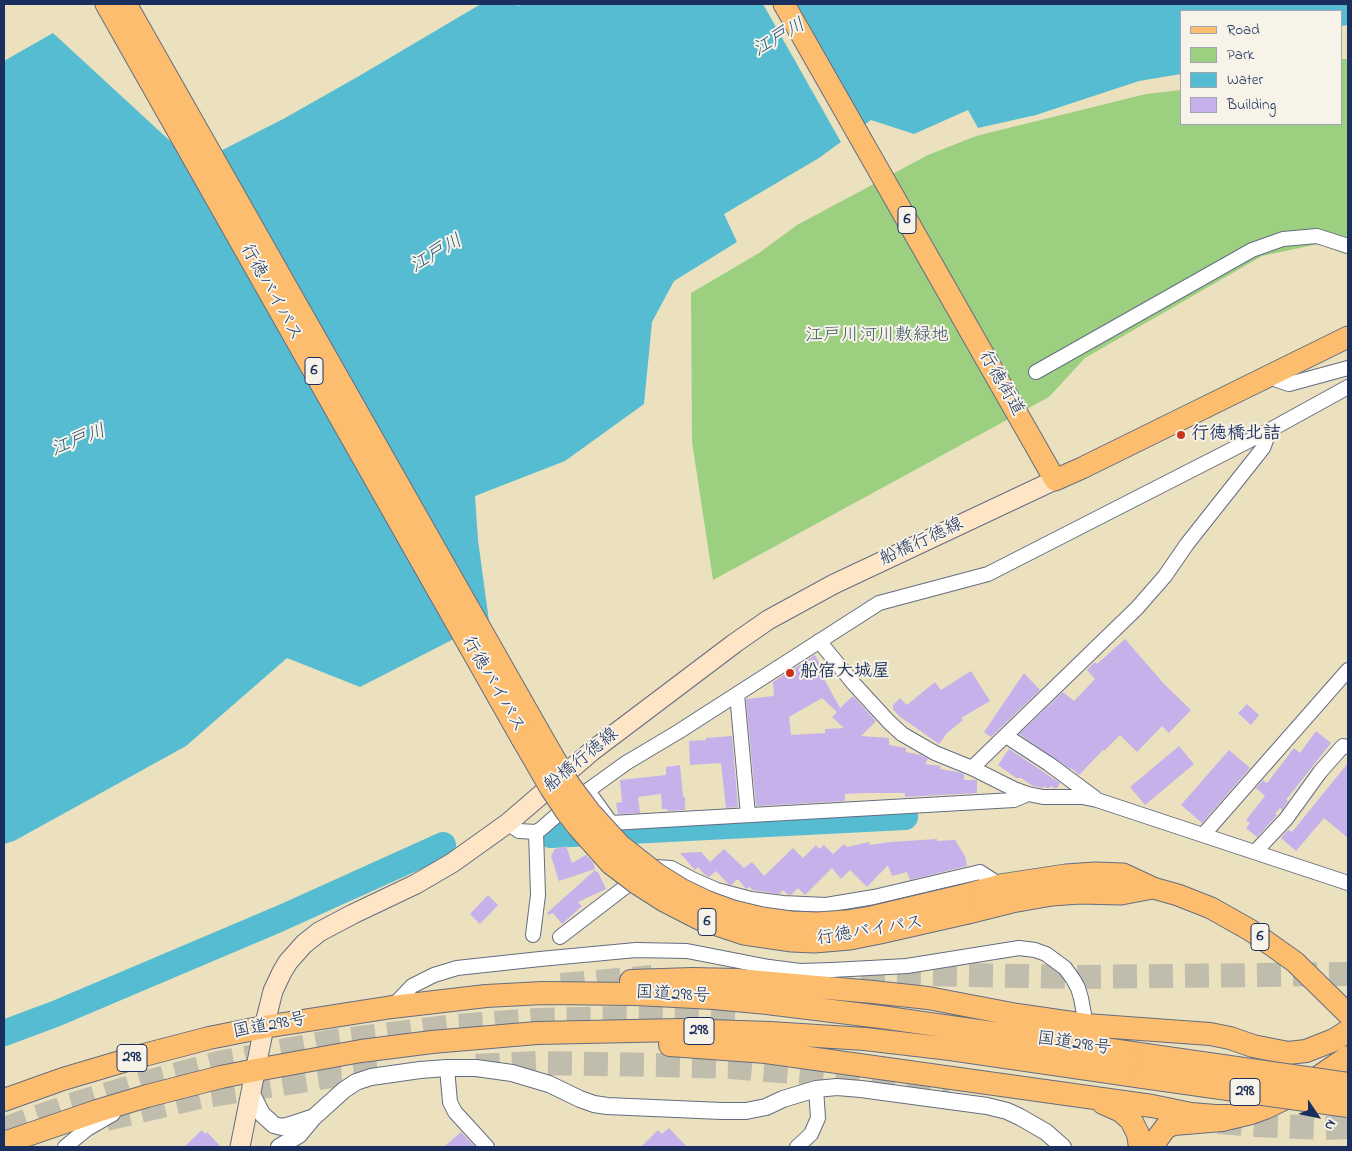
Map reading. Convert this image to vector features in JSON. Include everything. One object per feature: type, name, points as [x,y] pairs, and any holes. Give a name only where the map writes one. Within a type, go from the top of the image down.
[{"type":"highway","name":"298","points":[[543,993],[620,981],[738,980],[928,998],[1017,1015],[1086,1025],[1210,1034],[1288,1053],[1306,1051],[1334,1040],[1348,1031]]},
{"type":"highway","name":"国道298号","points":[[4,1100],[63,1079],[144,1055],[209,1038],[264,1027],[392,1007],[486,996],[543,993],[636,994],[767,1003],[881,1017],[1348,1084]]},
{"type":"highway","name":"国道298号","points":[[4,1143],[80,1116],[221,1077],[361,1051],[432,1042],[537,1033],[680,1030],[865,1039],[950,1049],[1348,1106]]},
{"type":"highway","points":[[1146,1147],[1162,1047],[1176,1037],[1188,1033]]},
{"type":"highway","name":"298","points":[[479,1038],[590,1044],[645,1044],[766,1052],[1215,1116],[1237,1116],[1251,1113],[1279,1102],[1348,1057]]},
{"type":"highway","points":[[1088,1097],[1121,1111],[1131,1120],[1138,1134],[1140,1147]]},
{"type":"highway","points":[[1152,1147],[1166,1127],[1174,1124],[1206,1122],[1237,1116]]},
{"type":"main road","name":"行徳バイパス","points":[[106,4],[546,780],[578,828],[606,858],[636,883],[683,912],[721,927],[767,938],[814,942],[850,939],[880,933],[966,904],[1000,885],[1066,874],[1122,874],[1153,888],[1178,895],[1211,908],[1250,930],[1295,962],[1348,1014]]},
{"type":"main road","name":"行徳バイパス","points":[[126,4],[569,784],[595,818],[620,845],[681,889],[706,901],[733,911],[791,922],[846,921],[966,904],[1012,902],[1052,895],[1080,893],[1121,894],[1153,888]]},
{"type":"main road","name":"行徳街道","points":[[784,4],[1055,480]]},
{"type":"main road","points":[[1055,480],[1348,337]]},
{"type":"main road","name":"船橋行徳線","points":[[240,1147],[264,1027],[275,984],[288,962],[318,932],[416,884],[452,863],[508,823],[592,751],[768,620],[834,584],[1055,480]]},
{"type":"street","points":[[1036,372],[1252,250],[1283,239],[1317,236],[1348,246]]},
{"type":"street","points":[[1272,375],[1277,380],[1289,384],[1348,368]]},
{"type":"street","points":[[508,823],[519,832],[536,832],[572,802],[626,763],[879,603],[988,574],[1270,430],[1348,387]]},
{"type":"street","points":[[972,768],[1137,608],[1165,576],[1187,544],[1264,448],[1270,430]]},
{"type":"street","points":[[819,640],[854,684],[889,722],[902,734],[935,753],[1028,794],[1043,797],[1082,797],[1098,800],[1348,884]]},
{"type":"street","points":[[1203,835],[1348,670]]},
{"type":"street","points":[[737,694],[748,815]]},
{"type":"street","points":[[1006,736],[1049,764],[1098,800]]},
{"type":"street","points":[[1255,852],[1286,819],[1337,752],[1343,746],[1348,747]]},
{"type":"street","points":[[588,791],[611,823],[1014,800],[1028,794]]},
{"type":"street","points":[[572,802],[593,829],[642,874]]},
{"type":"street","points":[[533,935],[538,895],[536,832]]},
{"type":"street","points":[[560,937],[642,874],[655,867],[671,868],[717,890],[743,897],[783,903],[817,905],[874,898],[980,872],[1000,885]]},
{"type":"street","points":[[392,1007],[412,986],[434,975],[457,968],[550,958],[636,950],[687,952],[800,971],[907,966],[1019,948],[1035,950],[1046,954],[1065,968],[1078,988],[1086,1025]]},
{"type":"street","points":[[447,1068],[450,1102],[455,1112],[488,1147]]},
{"type":"street","points":[[280,1147],[299,1135],[314,1117],[344,1090],[356,1082],[371,1077],[420,1070],[476,1068],[512,1073],[549,1084],[594,1104],[607,1106],[746,1111],[766,1107],[783,1099],[816,1089],[837,1087],[861,1089],[987,1106],[1007,1112],[1033,1124],[1046,1132],[1063,1147]]},
{"type":"street","points":[[797,1147],[811,1134],[818,1118],[816,1089]]},
{"type":"street","points":[[251,1092],[262,1114],[274,1125],[290,1125],[314,1117]]},
{"type":"street","points":[[65,1147],[87,1129],[147,1096]]},
{"type":"green space","name":"江戸川河川敷緑地","points":[[1342,59],[1348,59],[1348,255],[1318,244],[1262,256],[1085,358],[1049,397],[713,580],[692,442],[691,293],[759,253],[797,225],[928,155],[976,136],[1146,94],[1180,90],[1180,125],[1342,125]]},
{"type":"water","name":"江戸川","points":[[481,4],[517,4],[518,6],[522,4],[1348,4],[1348,25],[1342,26],[1342,10],[1180,10],[1180,74],[1139,81],[1036,115],[978,128],[968,110],[914,134],[871,120],[819,158],[724,214],[737,242],[674,281],[652,322],[644,404],[565,461],[475,496],[478,540],[489,621],[360,687],[287,658],[186,746],[14,841],[4,844],[4,61],[53,33],[195,164],[285,118]]},
{"type":"pier","points":[[763,4],[794,4],[865,128],[842,144]]},
{"type":"building","points":[[1125,639],[1164,684],[1191,710],[1169,733],[1162,726],[1137,752],[1120,735],[1079,775],[1019,734],[1063,692],[1074,701],[1095,679],[1087,670],[1095,662],[1097,664]]},
{"type":"building","points":[[815,655],[822,668],[819,670],[840,708],[853,696],[876,721],[861,736],[889,738],[889,745],[906,748],[906,752],[921,755],[928,759],[925,764],[941,766],[940,769],[964,774],[964,780],[977,780],[977,793],[905,797],[905,793],[845,794],[845,801],[756,806],[746,699],[774,696],[773,682]],"holes":[[[822,698],[837,712],[832,717],[844,728],[825,729],[825,733],[791,735],[789,717]]]},
{"type":"building","points":[[971,671],[990,701],[961,718],[963,720],[947,733],[939,744],[899,716],[893,709],[893,705],[900,698],[907,705],[935,682],[941,690]]},
{"type":"building","points":[[1024,673],[1040,690],[991,737],[984,732]]},
{"type":"building","points":[[1247,704],[1259,715],[1251,725],[1238,713]]},
{"type":"building","points":[[1316,731],[1331,743],[1286,800],[1288,801],[1282,810],[1280,808],[1275,814],[1277,815],[1257,837],[1246,828],[1250,823],[1246,820],[1265,796],[1256,788],[1263,780],[1267,783],[1294,748],[1300,753]]},
{"type":"building","points":[[732,736],[738,807],[726,808],[721,763],[690,765],[689,741]]},
{"type":"building","points":[[1179,746],[1194,764],[1145,805],[1130,787]]},
{"type":"building","points":[[1009,749],[1060,783],[1057,788],[1033,786],[1021,778],[1016,778],[998,765]]},
{"type":"building","points":[[1229,750],[1250,768],[1202,823],[1181,805]]},
{"type":"building","points":[[1348,763],[1348,838],[1324,818],[1296,851],[1281,838],[1288,830],[1292,832]]},
{"type":"building","points":[[680,765],[685,810],[668,811],[667,809],[662,809],[661,794],[638,797],[640,813],[618,814],[616,803],[622,802],[620,780],[666,775],[666,767]]},
{"type":"building","points":[[937,839],[937,841],[955,840],[965,856],[967,866],[910,880],[907,872],[892,876],[888,865],[867,887],[850,870],[841,879],[832,868],[805,895],[798,888],[791,895],[783,890],[779,894],[753,890],[749,887],[746,889],[738,879],[731,885],[728,884],[716,871],[709,877],[698,867],[695,870],[680,853],[701,852],[710,862],[724,849],[744,868],[752,862],[764,876],[793,848],[803,858],[816,845],[819,849],[824,845],[833,854],[844,844],[847,847],[869,842],[870,845]]},
{"type":"building","points":[[566,846],[572,863],[586,855],[593,862],[595,869],[559,881],[551,856],[555,849]]},
{"type":"building","points":[[595,870],[598,872],[606,889],[578,902],[582,906],[562,924],[553,913],[548,915],[547,913]]},
{"type":"building","points":[[488,895],[498,905],[480,924],[470,914]]},
{"type":"building","points":[[669,1128],[687,1147],[641,1147],[658,1130],[662,1134]]},
{"type":"building","points":[[202,1130],[205,1134],[207,1132],[221,1147],[184,1147]]},
{"type":"building","points":[[461,1132],[475,1147],[444,1147]]},
{"type":"waterway","points":[[551,835],[905,817]]},
{"type":"waterway","points":[[4,1033],[55,1014],[279,919],[443,845]]},
{"type":"tunnel","points":[[861,973],[1078,977],[1348,974]]},
{"type":"tunnel","points":[[561,985],[652,977]]},
{"type":"tunnel","points":[[4,1129],[71,1105],[218,1063],[334,1041],[455,1026],[537,1020],[622,1018],[737,1021]]},
{"type":"tunnel","points":[[476,1066],[537,1063],[731,1067],[949,1088]]},
{"type":"tunnel","points":[[106,1119],[200,1097],[338,1075],[388,1071]]},
{"type":"tunnel","points":[[1218,1122],[1324,1128],[1348,1127]]},
{"type":"place","name":"行徳橋北詰","points":[[1181,435]]},
{"type":"place","name":"船宿大城屋","points":[[790,673]]}]
